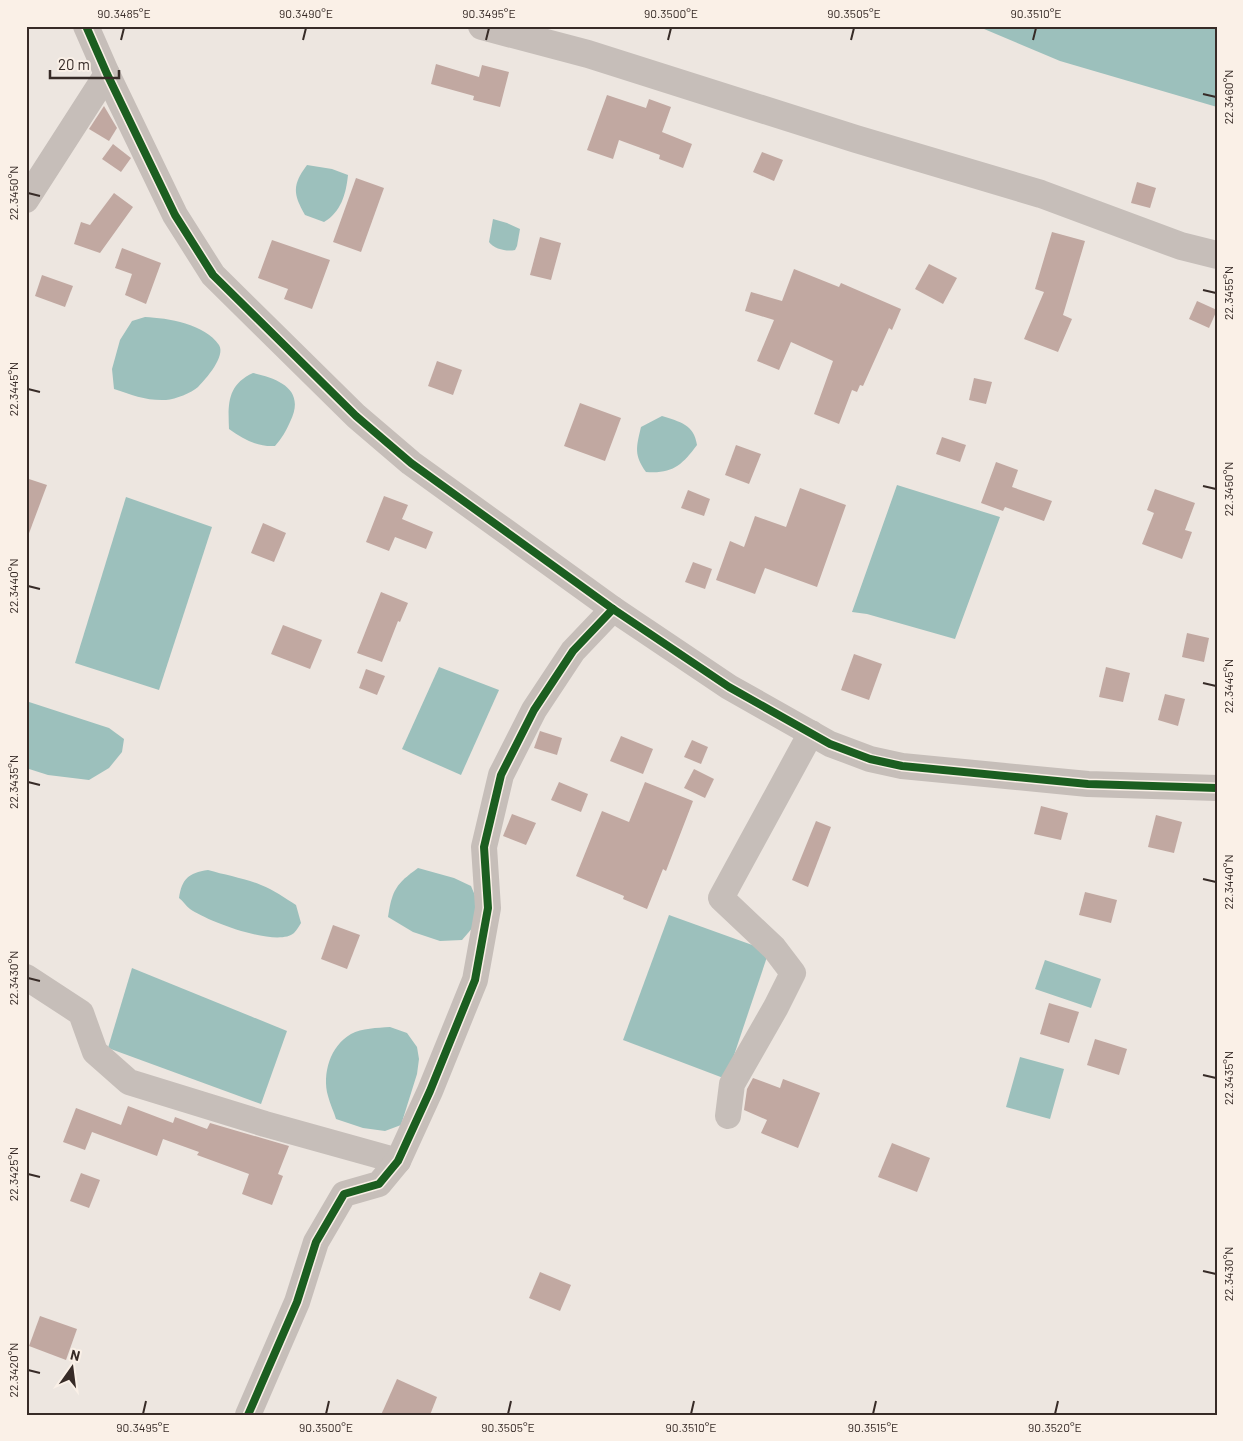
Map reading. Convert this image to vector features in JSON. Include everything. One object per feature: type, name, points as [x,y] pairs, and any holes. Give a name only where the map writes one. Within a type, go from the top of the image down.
[{"type":"street","points":[[86,26],[175,216],[213,275],[356,416],[411,463],[613,609],[729,687],[830,744],[870,759],[902,766],[1088,784],[1217,788]]},
{"type":"street","points":[[482,26],[588,54],[856,139],[1041,194],[1181,246],[1217,255]]},
{"type":"street","points":[[26,200],[107,74]]},
{"type":"street","points":[[248,1415],[297,1302],[316,1242],[344,1194],[378,1184],[398,1161],[430,1091],[475,980],[488,908],[484,847],[501,775],[534,710],[573,651],[613,609]]},
{"type":"street","points":[[728,1116],[732,1084],[793,973],[774,948],[721,898],[811,733]]},
{"type":"street","points":[[26,977],[81,1013],[95,1052],[129,1082],[265,1124],[398,1161]]},
{"type":"water","points":[[977,26],[1217,26],[1217,107],[1060,61]]},
{"type":"water","points":[[307,165],[332,169],[348,175],[346,189],[339,208],[324,222],[305,215],[296,195],[299,178]]},
{"type":"water","points":[[493,219],[520,229],[515,250],[501,249],[489,242]]},
{"type":"water","points":[[145,317],[175,321],[195,327],[213,338],[219,345],[220,355],[218,361],[198,387],[166,400],[152,400],[114,389],[112,369],[120,340],[132,321]]},
{"type":"water","points":[[253,373],[281,383],[288,388],[295,402],[290,422],[275,446],[250,442],[229,429],[229,403],[234,389],[238,383]]},
{"type":"water","points":[[662,416],[680,422],[689,428],[693,432],[697,445],[676,467],[670,470],[646,472],[639,461],[637,451],[641,427]]},
{"type":"water","points":[[897,485],[1000,517],[955,639],[867,614],[852,612]]},
{"type":"water","points":[[126,497],[212,527],[159,690],[75,663]]},
{"type":"water","points":[[439,667],[499,690],[461,775],[402,749]]},
{"type":"water","points":[[26,701],[109,728],[124,739],[122,752],[109,768],[89,780],[48,775],[26,768]]},
{"type":"water","points":[[418,868],[454,878],[471,886],[476,898],[474,926],[462,940],[440,941],[413,932],[388,917],[391,900],[396,888]]},
{"type":"water","points":[[208,870],[248,880],[275,892],[296,905],[301,923],[294,933],[285,937],[273,937],[226,926],[190,909],[179,898],[182,886],[191,875]]},
{"type":"water","points":[[669,915],[769,951],[726,1079],[623,1040]]},
{"type":"water","points":[[1045,960],[1101,979],[1091,1008],[1035,989]]},
{"type":"water","points":[[132,968],[287,1031],[261,1104],[108,1048]]},
{"type":"water","points":[[390,1027],[407,1033],[417,1047],[419,1059],[417,1074],[401,1125],[385,1131],[363,1128],[336,1119],[326,1088],[327,1070],[333,1053],[344,1039],[355,1032]]},
{"type":"water","points":[[1020,1057],[1064,1069],[1050,1119],[1006,1107]]},
{"type":"building","points":[[436,64],[479,77],[482,65],[509,72],[500,107],[473,100],[474,96],[431,84]]},
{"type":"building","points":[[607,95],[646,108],[649,99],[671,107],[662,132],[692,144],[683,168],[659,159],[660,155],[619,140],[613,159],[587,150]]},
{"type":"building","points":[[104,106],[117,128],[109,141],[89,129]]},
{"type":"building","points":[[113,144],[131,158],[121,172],[102,159]]},
{"type":"building","points":[[762,152],[783,160],[774,181],[753,172]]},
{"type":"building","points":[[356,178],[384,188],[361,252],[333,242]]},
{"type":"building","points":[[1137,182],[1156,188],[1150,208],[1131,203]]},
{"type":"building","points":[[114,193],[133,207],[100,253],[74,244],[81,222],[90,225]]},
{"type":"building","points":[[1052,232],[1085,241],[1063,315],[1072,319],[1058,352],[1024,339],[1044,292],[1035,289]]},
{"type":"building","points":[[540,237],[561,243],[551,280],[530,275]]},
{"type":"building","points":[[272,240],[330,260],[312,309],[284,299],[288,289],[258,278]]},
{"type":"building","points":[[122,248],[161,263],[146,304],[125,295],[132,274],[115,268]]},
{"type":"building","points":[[929,264],[957,278],[943,304],[915,289]]},
{"type":"building","points":[[794,269],[839,287],[841,283],[901,309],[892,330],[889,328],[863,386],[860,385],[857,392],[852,390],[839,424],[814,414],[833,361],[791,342],[779,370],[757,361],[774,320],[745,311],[751,292],[782,301]]},
{"type":"building","points":[[42,275],[73,286],[65,307],[35,296]]},
{"type":"building","points":[[1197,301],[1217,310],[1209,328],[1189,319]]},
{"type":"building","points":[[437,361],[462,370],[453,395],[428,386]]},
{"type":"building","points":[[974,378],[992,382],[986,404],[969,400]]},
{"type":"building","points":[[580,403],[621,418],[605,461],[564,446]]},
{"type":"building","points":[[942,437],[966,445],[960,462],[936,454]]},
{"type":"building","points":[[736,445],[761,454],[749,484],[725,475]]},
{"type":"building","points":[[996,462],[1018,470],[1012,487],[1052,501],[1044,521],[1005,507],[1003,511],[981,503]]},
{"type":"building","points":[[26,478],[47,485],[28,536],[26,535]]},
{"type":"building","points":[[800,488],[846,505],[817,587],[765,568],[755,594],[716,580],[730,541],[744,547],[755,516],[786,527]]},
{"type":"building","points":[[1155,489],[1195,503],[1185,530],[1192,532],[1182,559],[1142,544],[1154,513],[1147,510]]},
{"type":"building","points":[[688,490],[710,499],[704,516],[681,508]]},
{"type":"building","points":[[384,496],[408,505],[402,519],[433,532],[426,549],[395,537],[389,551],[366,542]]},
{"type":"building","points":[[263,523],[286,533],[274,562],[251,553]]},
{"type":"building","points":[[693,562],[712,569],[705,589],[685,582]]},
{"type":"building","points":[[381,592],[408,603],[400,622],[398,621],[382,662],[357,653]]},
{"type":"building","points":[[283,625],[322,640],[310,669],[271,654]]},
{"type":"building","points":[[1187,633],[1209,638],[1204,662],[1182,657]]},
{"type":"building","points":[[854,654],[882,664],[869,700],[841,690]]},
{"type":"building","points":[[1106,667],[1130,673],[1123,702],[1099,697]]},
{"type":"building","points":[[366,669],[385,676],[377,695],[359,688]]},
{"type":"building","points":[[1165,694],[1185,699],[1178,726],[1158,720]]},
{"type":"building","points":[[540,731],[562,738],[557,755],[534,748]]},
{"type":"building","points":[[621,736],[653,749],[643,774],[610,761]]},
{"type":"building","points":[[692,740],[708,747],[701,764],[684,757]]},
{"type":"building","points":[[694,769],[714,779],[705,798],[684,788]]},
{"type":"building","points":[[559,782],[588,794],[581,812],[551,800]]},
{"type":"building","points":[[645,782],[693,801],[666,871],[663,869],[647,909],[623,899],[624,896],[576,876],[602,811],[629,822]]},
{"type":"building","points":[[1041,806],[1068,813],[1061,840],[1034,834]]},
{"type":"building","points":[[512,814],[536,823],[526,845],[503,836]]},
{"type":"building","points":[[1156,815],[1182,822],[1174,853],[1148,847]]},
{"type":"building","points":[[816,821],[831,827],[808,887],[792,880]]},
{"type":"building","points":[[1085,892],[1117,900],[1111,923],[1079,915]]},
{"type":"building","points":[[333,925],[360,935],[347,969],[321,959]]},
{"type":"building","points":[[1049,1003],[1079,1012],[1069,1043],[1040,1034]]},
{"type":"building","points":[[1095,1039],[1127,1049],[1119,1075],[1087,1065]]},
{"type":"building","points":[[753,1078],[780,1088],[783,1079],[820,1093],[798,1148],[761,1133],[767,1120],[744,1110],[747,1089]]},
{"type":"building","points":[[128,1106],[173,1123],[175,1117],[207,1129],[210,1123],[289,1146],[278,1174],[283,1176],[272,1205],[242,1194],[249,1174],[197,1155],[199,1152],[163,1139],[157,1156],[92,1132],[85,1150],[63,1142],[76,1108],[121,1125]]},
{"type":"building","points":[[892,1143],[930,1158],[917,1192],[878,1177]]},
{"type":"building","points":[[81,1173],[100,1180],[89,1208],[70,1201]]},
{"type":"building","points":[[540,1272],[571,1285],[560,1311],[529,1298]]},
{"type":"building","points":[[40,1316],[77,1329],[66,1360],[29,1346]]},
{"type":"building","points":[[397,1379],[437,1397],[430,1415],[381,1415]]},
{"type":"cycle path","points":[[86,26],[175,215],[213,275],[356,416],[411,463],[613,609],[729,687],[830,744],[870,759],[902,766],[1088,784],[1217,788]]},
{"type":"cycle path","points":[[248,1415],[297,1302],[316,1242],[344,1194],[379,1184],[398,1161],[430,1091],[475,980],[488,908],[484,847],[501,775],[534,710],[573,651],[613,609]]}]
